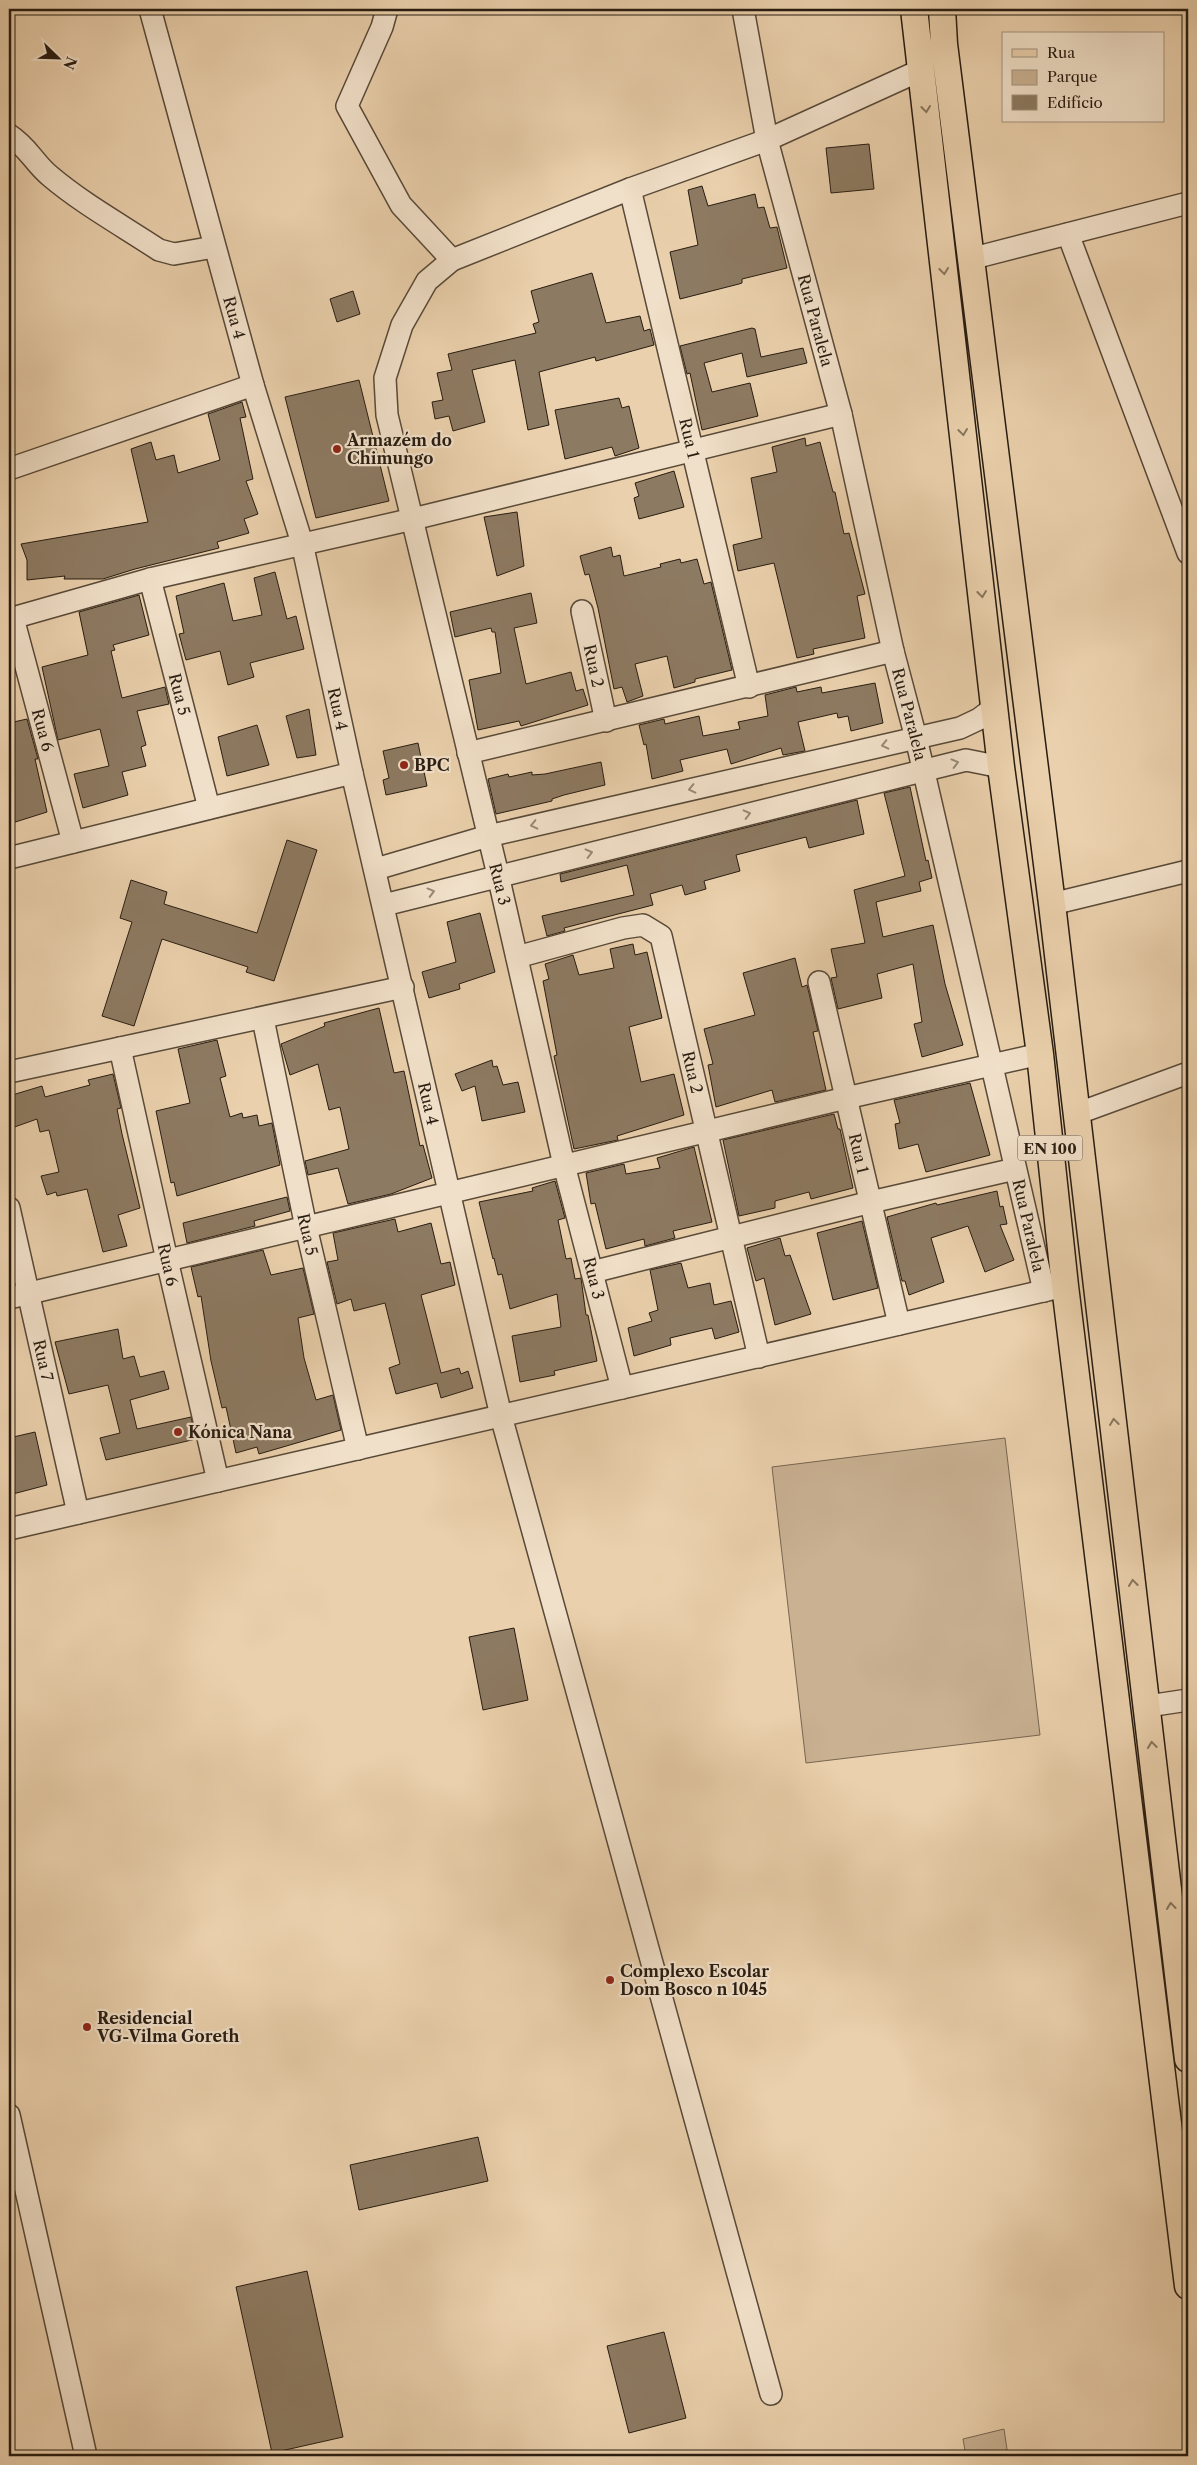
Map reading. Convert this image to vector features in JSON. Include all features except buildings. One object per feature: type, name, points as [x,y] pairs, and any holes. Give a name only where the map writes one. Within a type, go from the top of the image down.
[{"type":"main road","name":"EN 100","points":[[914,9],[1001,767],[1040,1054],[1054,1289],[1188,2286]]},
{"type":"main road","name":"EN 100","points":[[942,9],[944,44],[970,259],[1052,904],[1185,2015],[1188,2059]]},
{"type":"street","name":"Rua 4","points":[[150,9],[253,385],[302,544],[352,773],[376,868],[501,1416],[771,2394]]},
{"type":"street","points":[[386,9],[382,27],[347,106],[401,205],[452,260],[630,189],[767,140],[921,70]]},
{"type":"street","name":"Rua Paralela","points":[[743,9],[767,140],[842,414],[893,651],[916,738],[1015,1168],[1054,1289]]},
{"type":"street","points":[[9,136],[24,145],[48,174],[64,187],[159,250],[174,254],[214,247]]},
{"type":"street","name":"Rua 1","points":[[630,189],[749,687]]},
{"type":"street","points":[[970,259],[1188,203]]},
{"type":"street","points":[[1068,234],[1188,553]]},
{"type":"street","name":"Rua 3","points":[[452,260],[427,281],[402,325],[385,378],[387,415],[498,875],[564,1165],[622,1388]]},
{"type":"street","points":[[9,469],[253,385]]},
{"type":"street","points":[[11,618],[150,579],[413,519],[842,414]]},
{"type":"street","name":"Rua 5","points":[[150,579],[209,808]]},
{"type":"street","name":"Rua 2","points":[[582,611],[606,721]]},
{"type":"street","name":"Rua 6","points":[[11,618],[73,842]]},
{"type":"street","points":[[468,754],[893,651]]},
{"type":"street","points":[[376,868],[488,836],[960,728],[979,719],[995,706]]},
{"type":"street","points":[[384,905],[498,875],[924,772],[966,760],[1001,767]]},
{"type":"street","points":[[9,858],[352,773]]},
{"type":"street","points":[[1052,904],[1188,871]]},
{"type":"street","name":"Rua 2","points":[[517,957],[623,928],[643,925],[661,936],[759,1356]]},
{"type":"street","name":"Rua 1","points":[[819,982],[899,1324]]},
{"type":"street","points":[[9,1072],[263,1019],[403,987]]},
{"type":"street","name":"Rua 5","points":[[263,1019],[306,1227],[358,1449]]},
{"type":"street","name":"Rua 6","points":[[120,1048],[218,1481]]},
{"type":"street","points":[[18,1296],[705,1131],[1040,1054]]},
{"type":"street","points":[[1076,1114],[1188,1073]]},
{"type":"street","points":[[592,1272],[731,1236],[1015,1168]]},
{"type":"street","name":"Rua 7","points":[[9,1208],[18,1296],[78,1513]]},
{"type":"street","points":[[9,1529],[1054,1289]]},
{"type":"street","points":[[1148,1706],[1188,1700]]},
{"type":"street","points":[[9,2115],[86,2456]]},
{"type":"green space","points":[[1005,1438],[1040,1735],[806,1763],[772,1467]]},
{"type":"green space","points":[[1004,2429],[1008,2456],[966,2456],[963,2439]]},
{"type":"place","name":"Armazém do Chimungo","points":[[337,449]]},
{"type":"place","name":"BPC","points":[[404,765]]},
{"type":"place","name":"Kónica Nana","points":[[178,1432]]},
{"type":"place","name":"Complexo Escolar Dom Bosco n 1045","points":[[610,1980]]},
{"type":"place","name":"Residencial VG-Vilma Goreth","points":[[87,2027]]}]
